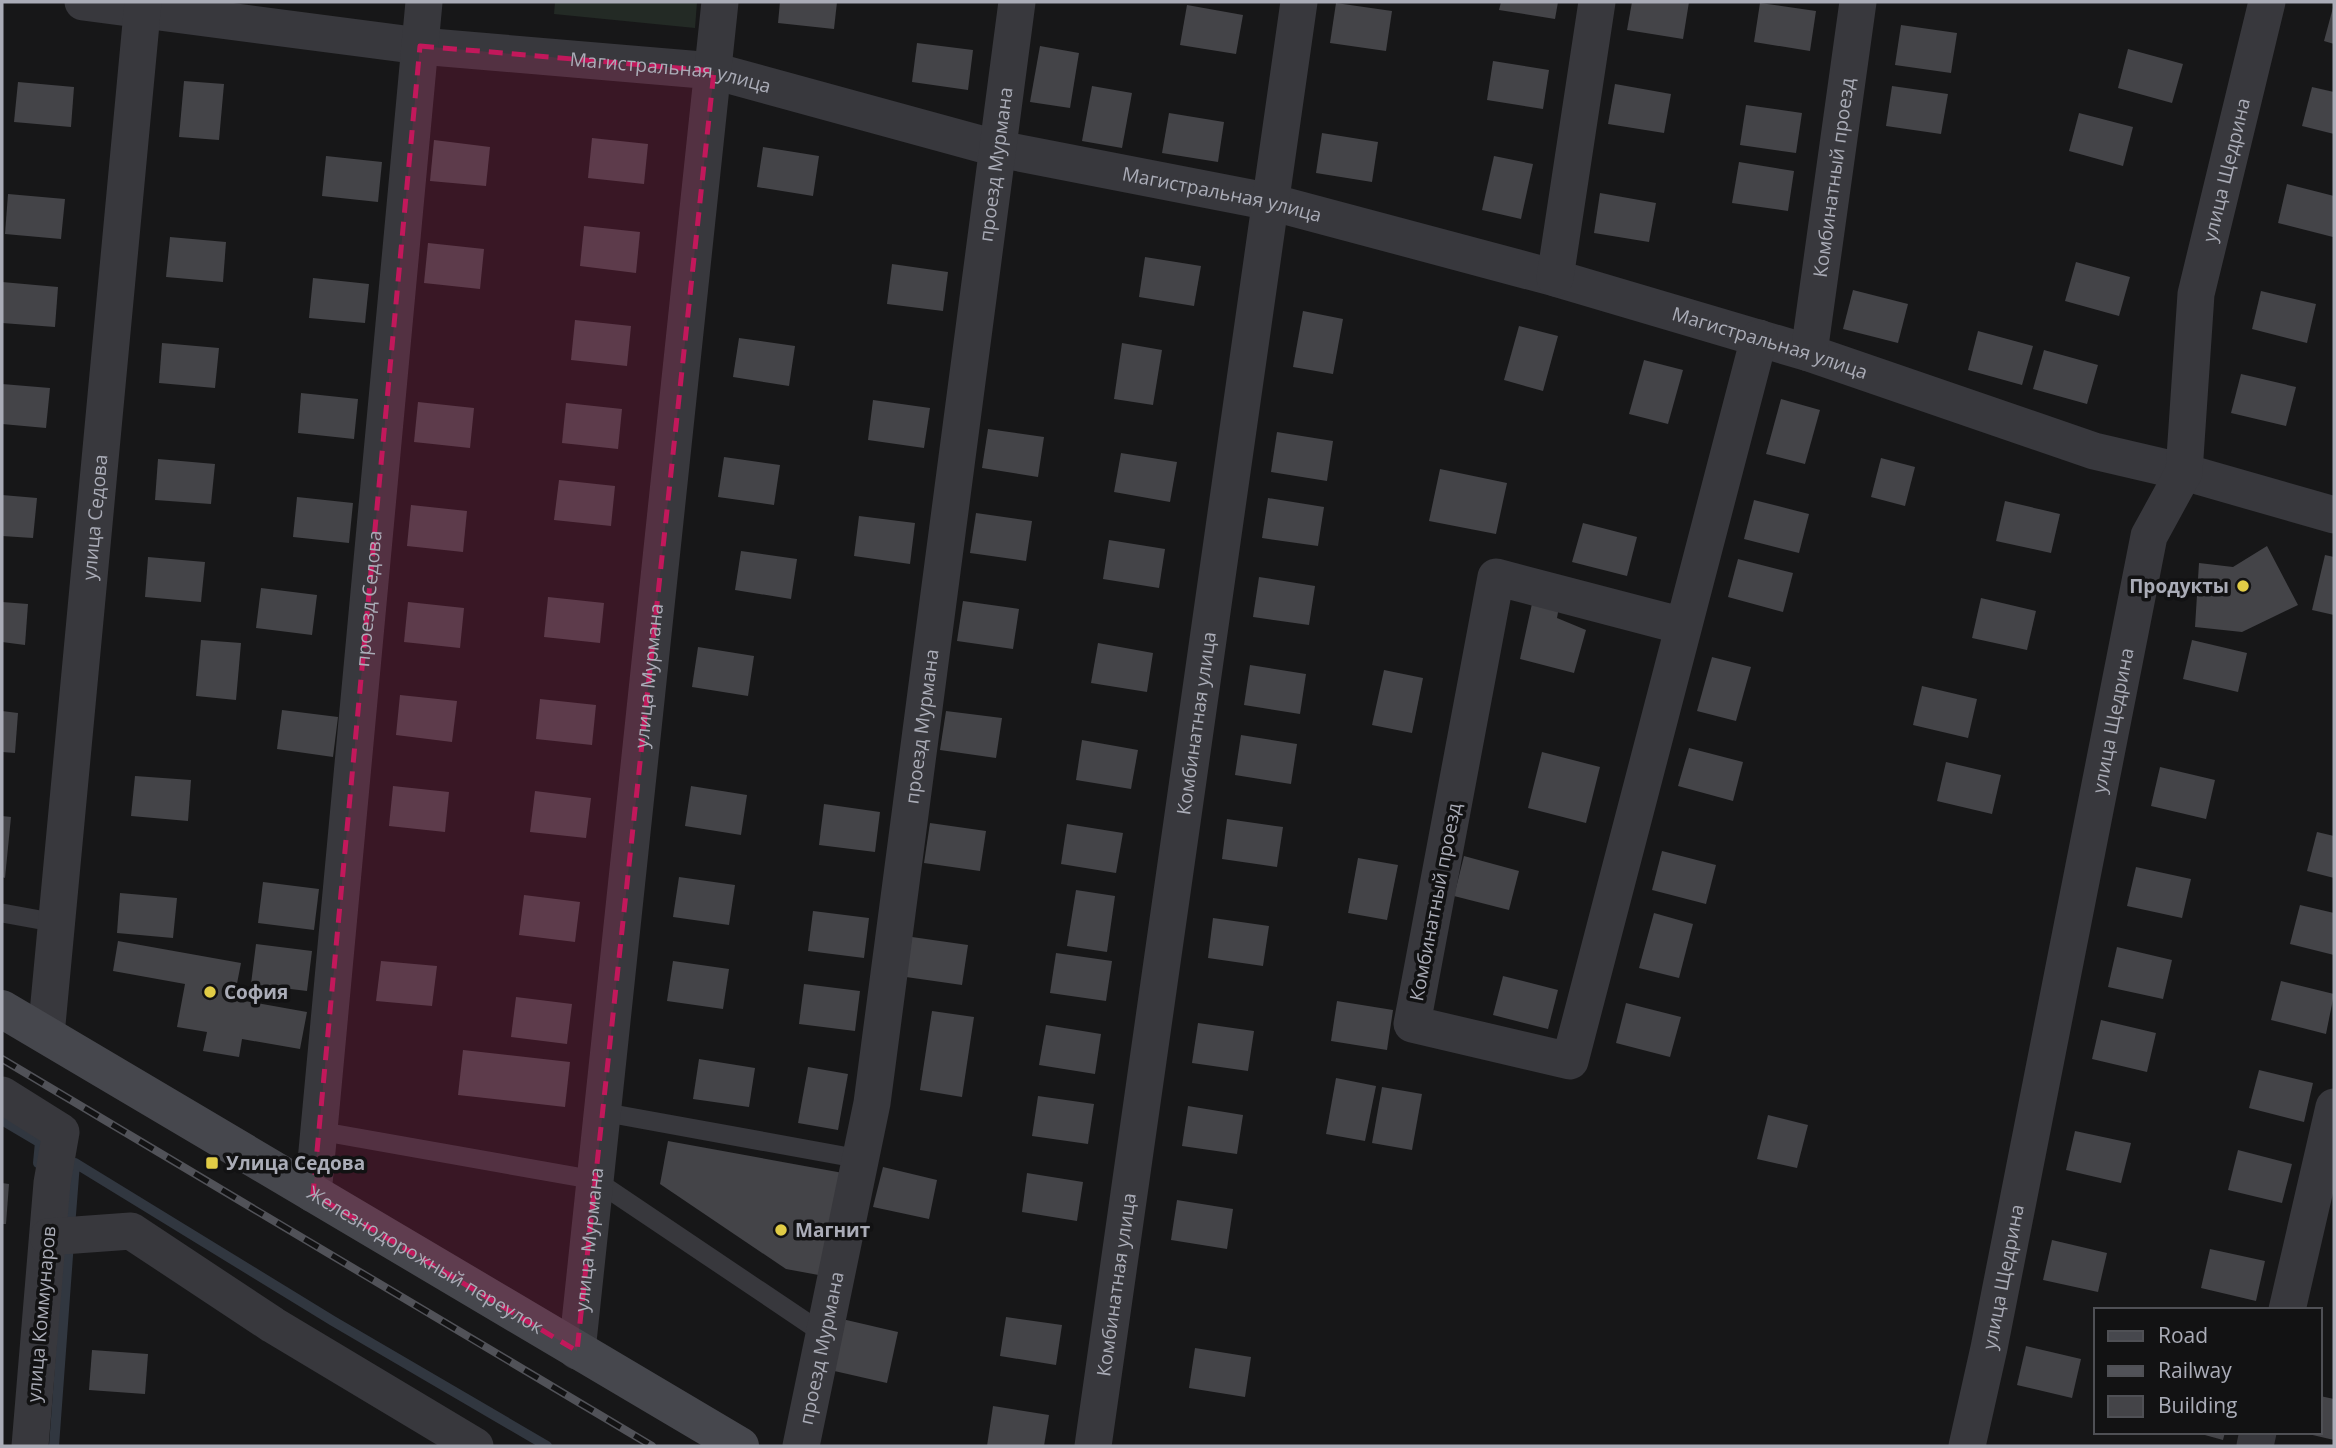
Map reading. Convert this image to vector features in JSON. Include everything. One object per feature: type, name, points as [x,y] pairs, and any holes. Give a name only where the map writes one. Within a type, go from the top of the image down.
[{"type":"street","name":"Магистральная улица","points":[[83,2],[143,5],[420,46],[714,71],[999,149],[1270,202],[1555,278],[1810,353],[2094,450],[2184,472],[2334,515]]},
{"type":"street","name":"проезд Седова","points":[[313,1194],[424,2]]},
{"type":"street","name":"улица Мурмана","points":[[577,1351],[720,2]]},
{"type":"street","name":"проезд Мурмана","points":[[801,1446],[872,1103],[1017,2]]},
{"type":"street","name":"Комбинатная улица","points":[[1093,1446],[1299,2]]},
{"type":"street","points":[[1555,278],[1597,2]]},
{"type":"street","name":"Комбинатный проезд","points":[[1810,353],[1858,2]]},
{"type":"street","name":"улица Щедрина","points":[[1966,1446],[1992,1335],[2149,536],[2184,472],[2196,294],[2267,2]]},
{"type":"street","name":"улица Седова","points":[[46,1035],[143,5]]},
{"type":"street","name":"Комбинатный проезд","points":[[1684,626],[1496,577],[1412,1024],[1570,1061],[1684,626],[1759,338]]},
{"type":"street","name":"Железнодорожный переулок","points":[[2,1009],[740,1446]]},
{"type":"street","name":"улица Коммунаров","points":[[2,1096],[61,1132],[52,1183],[30,1446]]},
{"type":"street","points":[[2287,1308],[2334,1107]]},
{"type":"street","points":[[48,1237],[131,1231],[273,1325],[475,1446]]},
{"type":"lane","points":[[2,913],[57,923]]},
{"type":"lane","points":[[602,1112],[860,1159]]},
{"type":"lane","points":[[319,1131],[595,1180],[824,1334]]},
{"type":"highlighted area","points":[[420,46],[714,71],[577,1351],[313,1194]]},
{"type":"shaded area","points":[[555,2],[697,2],[695,28],[554,14]]},
{"type":"building","points":[[780,2],[837,2],[834,29],[778,23]]},
{"type":"building","points":[[1501,2],[1558,2],[1555,19],[1499,10]]},
{"type":"building","points":[[1632,2],[1689,2],[1683,39],[1627,30]]},
{"type":"building","points":[[1336,3],[1392,11],[1386,51],[1330,43]]},
{"type":"building","points":[[1760,3],[1816,11],[1810,51],[1754,42]]},
{"type":"building","points":[[2334,4],[2334,44],[2324,41]]},
{"type":"building","points":[[1187,5],[1243,15],[1236,54],[1180,45]]},
{"type":"building","points":[[1901,25],[1957,33],[1951,73],[1895,65]]},
{"type":"building","points":[[917,43],[973,50],[968,90],[912,82]]},
{"type":"building","points":[[1040,46],[1079,53],[1070,108],[1030,102]]},
{"type":"building","points":[[2128,49],[2183,64],[2172,103],[2118,88]]},
{"type":"building","points":[[1493,61],[1549,70],[1543,109],[1487,100]]},
{"type":"building","points":[[184,81],[224,84],[219,140],[179,137]]},
{"type":"building","points":[[18,82],[74,87],[71,127],[14,122]]},
{"type":"building","points":[[1615,84],[1671,94],[1664,133],[1608,124]]},
{"type":"building","points":[[1092,86],[1132,93],[1122,148],[1082,141]]},
{"type":"building","points":[[1892,86],[1948,94],[1941,134],[1886,126]]},
{"type":"building","points":[[2312,87],[2334,92],[2334,134],[2302,126]]},
{"type":"building","points":[[1746,105],[1802,113],[1796,153],[1740,145]]},
{"type":"building","points":[[1169,113],[1224,122],[1218,162],[1162,153]]},
{"type":"building","points":[[2079,113],[2133,127],[2123,166],[2069,151]]},
{"type":"building","points":[[1322,133],[1378,142],[1372,182],[1316,173]]},
{"type":"building","points":[[592,138],[648,144],[644,184],[588,178]]},
{"type":"building","points":[[434,140],[490,147],[486,186],[430,181]]},
{"type":"building","points":[[763,147],[819,156],[813,196],[757,187]]},
{"type":"building","points":[[326,156],[382,162],[378,202],[322,196]]},
{"type":"building","points":[[1494,156],[1533,164],[1521,219],[1482,210]]},
{"type":"building","points":[[1739,162],[1794,171],[1788,211],[1732,203]]},
{"type":"building","points":[[2287,184],[2334,196],[2333,237],[2278,223]]},
{"type":"building","points":[[1600,193],[1656,203],[1649,242],[1594,233]]},
{"type":"building","points":[[8,194],[65,199],[61,239],[5,234]]},
{"type":"building","points":[[584,226],[640,232],[636,273],[580,266]]},
{"type":"building","points":[[170,237],[226,242],[223,282],[166,277]]},
{"type":"building","points":[[428,243],[484,249],[480,289],[424,283]]},
{"type":"building","points":[[1145,257],[1201,266],[1194,306],[1139,297]]},
{"type":"building","points":[[2076,262],[2130,277],[2119,316],[2065,301]]},
{"type":"building","points":[[892,264],[948,272],[943,311],[887,304]]},
{"type":"building","points":[[313,278],[369,284],[365,323],[309,318]]},
{"type":"building","points":[[2,282],[58,287],[55,327],[2,323]]},
{"type":"building","points":[[1853,290],[1908,304],[1898,343],[1843,329]]},
{"type":"building","points":[[2261,291],[2316,304],[2307,343],[2252,329]]},
{"type":"building","points":[[1303,311],[1343,319],[1333,374],[1293,367]]},
{"type":"building","points":[[575,320],[631,326],[627,366],[571,360]]},
{"type":"building","points":[[1519,326],[1558,336],[1543,391],[1504,380]]},
{"type":"building","points":[[1978,331],[2033,346],[2022,385],[1968,370]]},
{"type":"building","points":[[739,338],[795,346],[789,386],[733,377]]},
{"type":"building","points":[[162,343],[219,348],[215,388],[159,383]]},
{"type":"building","points":[[1122,343],[1162,350],[1153,405],[1114,399]]},
{"type":"building","points":[[2044,350],[2098,365],[2087,404],[2033,389]]},
{"type":"building","points":[[1644,360],[1683,370],[1668,424],[1629,414]]},
{"type":"building","points":[[2241,374],[2296,387],[2286,426],[2231,413]]},
{"type":"building","points":[[2,384],[50,388],[46,428],[2,424]]},
{"type":"building","points":[[301,393],[358,399],[354,439],[298,433]]},
{"type":"building","points":[[1781,399],[1820,410],[1805,464],[1766,454]]},
{"type":"building","points":[[873,400],[930,408],[924,448],[868,440]]},
{"type":"building","points":[[418,402],[474,408],[470,448],[414,442]]},
{"type":"building","points":[[566,403],[622,409],[618,449],[562,443]]},
{"type":"building","points":[[988,429],[1044,437],[1038,477],[982,468]]},
{"type":"building","points":[[1277,432],[1333,441],[1327,481],[1271,472]]},
{"type":"building","points":[[1121,453],[1177,462],[1170,502],[1114,492]]},
{"type":"building","points":[[724,457],[780,465],[774,505],[718,497]]},
{"type":"building","points":[[1881,458],[1915,467],[1905,506],[1871,497]]},
{"type":"building","points":[[158,459],[215,464],[211,504],[155,500]]},
{"type":"building","points":[[1440,469],[1507,483],[1496,534],[1429,521]]},
{"type":"building","points":[[559,480],[615,486],[611,526],[554,520]]},
{"type":"building","points":[[2,495],[37,498],[33,538],[2,536]]},
{"type":"building","points":[[297,497],[353,503],[349,543],[293,537]]},
{"type":"building","points":[[1268,498],[1324,507],[1318,546],[1262,538]]},
{"type":"building","points":[[1754,500],[1809,514],[1799,553],[1744,539]]},
{"type":"building","points":[[2005,501],[2060,514],[2051,553],[1996,541]]},
{"type":"building","points":[[411,505],[467,511],[463,552],[407,546]]},
{"type":"building","points":[[976,513],[1032,521],[1026,561],[970,553]]},
{"type":"building","points":[[859,516],[915,523],[910,564],[854,556]]},
{"type":"building","points":[[1583,523],[1637,537],[1627,576],[1572,562]]},
{"type":"building","points":[[1109,540],[1165,549],[1159,588],[1103,579]]},
{"type":"building","name":"Продукты","points":[[2267,546],[2298,605],[2242,632],[2195,627],[2199,563],[2233,567]]},
{"type":"building","points":[[741,551],[797,559],[791,599],[735,590]]},
{"type":"building","points":[[2325,555],[2334,557],[2334,615],[2312,610]]},
{"type":"building","points":[[148,557],[205,562],[201,602],[145,597]]},
{"type":"building","points":[[1738,559],[1793,573],[1783,612],[1728,597]]},
{"type":"building","points":[[1259,577],[1315,586],[1309,625],[1253,617]]},
{"type":"building","points":[[261,588],[317,595],[312,635],[256,628]]},
{"type":"building","points":[[548,597],[604,603],[600,643],[544,637]]},
{"type":"building","points":[[1981,598],[2036,611],[2027,650],[1972,638]]},
{"type":"building","points":[[1533,599],[1559,607],[1557,618],[1586,630],[1574,673],[1520,659]]},
{"type":"building","points":[[963,601],[1019,609],[1013,649],[957,641]]},
{"type":"building","points":[[2,602],[28,604],[25,645],[2,642]]},
{"type":"building","points":[[408,602],[464,608],[460,648],[404,642]]},
{"type":"building","points":[[201,640],[241,643],[236,700],[196,696]]},
{"type":"building","points":[[2192,640],[2247,653],[2238,692],[2183,679]]},
{"type":"building","points":[[1098,643],[1153,653],[1147,692],[1091,683]]},
{"type":"building","points":[[698,647],[754,656],[748,696],[692,687]]},
{"type":"building","points":[[1712,657],[1751,667],[1736,721],[1697,711]]},
{"type":"building","points":[[1250,665],[1306,674],[1300,714],[1244,705]]},
{"type":"building","points":[[1384,670],[1423,678],[1412,733],[1372,725]]},
{"type":"building","points":[[1922,686],[1977,699],[1968,738],[1913,725]]},
{"type":"building","points":[[400,695],[457,701],[452,742],[396,735]]},
{"type":"building","points":[[540,699],[596,705],[592,745],[536,739]]},
{"type":"building","points":[[282,710],[338,717],[333,757],[277,749]]},
{"type":"building","points":[[2,711],[18,713],[15,753],[2,752]]},
{"type":"building","points":[[946,711],[1002,718],[996,758],[940,750]]},
{"type":"building","points":[[1241,735],[1297,744],[1291,784],[1235,775]]},
{"type":"building","points":[[1082,740],[1138,750],[1131,789],[1076,780]]},
{"type":"building","points":[[1689,748],[1743,762],[1733,801],[1678,786]]},
{"type":"building","points":[[1542,752],[1600,767],[1586,823],[1528,808]]},
{"type":"building","points":[[1946,762],[2001,775],[1992,814],[1937,801]]},
{"type":"building","points":[[2160,767],[2215,780],[2206,819],[2151,806]]},
{"type":"building","points":[[135,776],[191,780],[188,821],[131,816]]},
{"type":"building","points":[[393,786],[449,792],[445,832],[389,826]]},
{"type":"building","points":[[691,786],[747,795],[741,835],[685,826]]},
{"type":"building","points":[[535,791],[591,798],[586,838],[530,832]]},
{"type":"building","points":[[824,804],[880,812],[875,852],[819,845]]},
{"type":"building","points":[[2,816],[11,817],[5,878],[2,877]]},
{"type":"building","points":[[1227,819],[1283,827],[1277,867],[1222,859]]},
{"type":"building","points":[[930,823],[986,831],[980,871],[924,863]]},
{"type":"building","points":[[1067,824],[1123,833],[1116,873],[1061,864]]},
{"type":"building","points":[[2317,832],[2334,836],[2334,878],[2307,871]]},
{"type":"building","points":[[1662,851],[1716,865],[1706,904],[1652,890]]},
{"type":"building","points":[[1464,856],[1519,871],[1509,910],[1454,896]]},
{"type":"building","points":[[1358,858],[1398,865],[1387,920],[1348,913]]},
{"type":"building","points":[[2136,867],[2191,879],[2182,918],[2127,906]]},
{"type":"building","points":[[679,877],[735,885],[729,925],[673,917]]},
{"type":"building","points":[[263,882],[319,889],[314,930],[258,923]]},
{"type":"building","points":[[1076,890],[1115,896],[1107,952],[1067,946]]},
{"type":"building","points":[[120,893],[177,898],[173,938],[117,933]]},
{"type":"building","points":[[524,895],[580,902],[575,942],[519,935]]},
{"type":"building","points":[[2300,905],[2334,913],[2334,955],[2290,944]]},
{"type":"building","points":[[813,911],[869,918],[864,958],[808,951]]},
{"type":"building","points":[[1654,913],[1693,924],[1679,978],[1639,968]]},
{"type":"building","points":[[1213,918],[1269,926],[1263,966],[1208,958]]},
{"type":"building","points":[[912,937],[968,945],[962,985],[906,977]]},
{"type":"building","name":"София","points":[[118,941],[241,963],[234,999],[307,1012],[300,1049],[242,1039],[239,1057],[203,1051],[207,1032],[177,1027],[185,984],[113,971]]},
{"type":"building","points":[[256,944],[312,951],[307,991],[251,984]]},
{"type":"building","points":[[2117,947],[2172,960],[2163,999],[2108,987]]},
{"type":"building","points":[[1056,953],[1112,961],[1106,1001],[1050,993]]},
{"type":"building","points":[[381,961],[437,966],[432,1006],[376,1001]]},
{"type":"building","points":[[673,961],[729,969],[723,1009],[667,1001]]},
{"type":"building","points":[[1503,976],[1558,990],[1548,1029],[1493,1015]]},
{"type":"building","points":[[2281,981],[2334,994],[2326,1034],[2271,1020]]},
{"type":"building","points":[[804,984],[860,991],[855,1031],[799,1024]]},
{"type":"building","points":[[516,997],[572,1004],[567,1044],[511,1037]]},
{"type":"building","points":[[1337,1001],[1393,1010],[1387,1050],[1331,1041]]},
{"type":"building","points":[[1626,1003],[1681,1017],[1670,1057],[1616,1043]]},
{"type":"building","points":[[932,1011],[974,1017],[962,1097],[920,1090]]},
{"type":"building","points":[[2101,1020],[2156,1033],[2147,1072],[2092,1059]]},
{"type":"building","points":[[1198,1023],[1254,1031],[1248,1071],[1192,1063]]},
{"type":"building","points":[[1046,1025],[1101,1034],[1095,1074],[1039,1065]]},
{"type":"building","points":[[463,1050],[570,1062],[565,1107],[458,1095]]},
{"type":"building","points":[[699,1059],[755,1068],[749,1107],[693,1099]]},
{"type":"building","points":[[808,1067],[848,1074],[838,1130],[798,1123]]},
{"type":"building","points":[[2259,1070],[2313,1083],[2304,1122],[2249,1108]]},
{"type":"building","points":[[1336,1078],[1376,1086],[1365,1141],[1326,1134]]},
{"type":"building","points":[[1382,1087],[1422,1094],[1412,1150],[1372,1143]]},
{"type":"building","points":[[1038,1096],[1094,1104],[1088,1144],[1032,1136]]},
{"type":"building","points":[[1188,1106],[1243,1115],[1237,1154],[1182,1146]]},
{"type":"building","points":[[1768,1115],[1808,1125],[1797,1168],[1757,1159]]},
{"type":"building","points":[[2075,1131],[2131,1143],[2121,1183],[2066,1170]]},
{"type":"building","points":[[668,1141],[843,1173],[824,1276],[786,1269],[660,1184]]},
{"type":"building","points":[[2238,1150],[2292,1164],[2282,1203],[2228,1190]]},
{"type":"building","points":[[883,1167],[937,1180],[929,1219],[873,1207]]},
{"type":"building","points":[[1027,1173],[1083,1182],[1077,1221],[1022,1212]]},
{"type":"building","points":[[2,1183],[9,1184],[6,1224],[2,1224]]},
{"type":"building","points":[[1177,1200],[1233,1209],[1227,1249],[1171,1240]]},
{"type":"building","points":[[2052,1240],[2107,1253],[2098,1292],[2043,1280]]},
{"type":"building","points":[[2210,1249],[2265,1261],[2256,1301],[2201,1288]]},
{"type":"building","points":[[1006,1317],[1062,1325],[1056,1365],[1000,1356]]},
{"type":"building","points":[[842,1319],[898,1332],[887,1383],[830,1370]]},
{"type":"building","points":[[2026,1346],[2081,1359],[2072,1398],[2017,1385]]},
{"type":"building","points":[[1195,1348],[1251,1357],[1245,1397],[1189,1388]]},
{"type":"building","points":[[92,1350],[148,1354],[145,1394],[89,1390]]},
{"type":"building","points":[[2322,1396],[2334,1399],[2334,1440],[2308,1434],[2322,1434]]},
{"type":"building","points":[[993,1406],[1049,1415],[1044,1446],[987,1446]]},
{"type":"building","points":[[2201,1434],[2224,1434],[2223,1440]]},
{"type":"waterway","points":[[2,1120],[44,1145]]},
{"type":"waterway","points":[[38,1163],[40,1142]]},
{"type":"waterway","points":[[70,1227],[75,1163],[333,1321],[547,1446]]},
{"type":"waterway","points":[[54,1446],[69,1242]]},
{"type":"railway","points":[[2,1059],[652,1446]]},
{"type":"place","name":"Продукты","points":[[2243,586]]},
{"type":"place","name":"София","points":[[210,992]]},
{"type":"place","name":"Улица Седова","points":[[212,1163]]},
{"type":"place","name":"Магнит","points":[[781,1230]]}]
